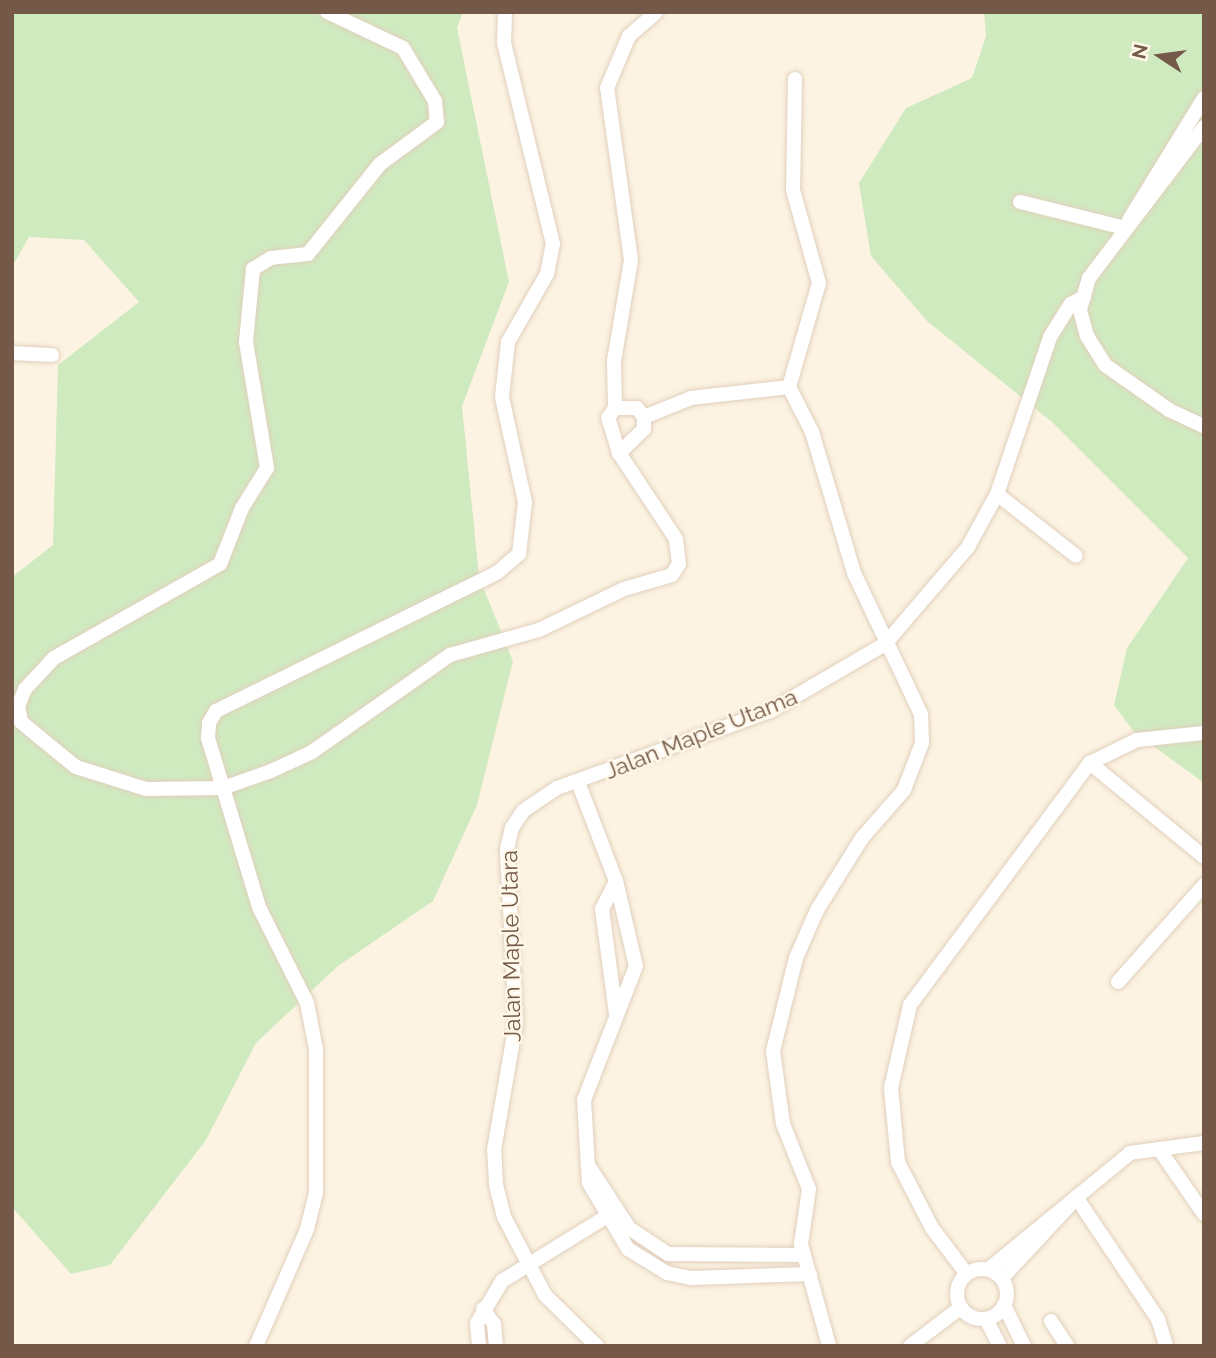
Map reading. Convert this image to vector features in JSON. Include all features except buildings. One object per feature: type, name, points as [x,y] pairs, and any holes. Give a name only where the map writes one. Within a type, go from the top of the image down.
[{"type":"street","points":[[327,12],[403,48],[435,101],[437,122],[380,164],[308,254],[271,258],[253,269],[246,342],[267,468],[242,508],[220,564],[150,610],[74,644],[32,679],[18,706],[21,722],[41,744],[93,775],[168,792],[223,788],[312,751],[450,655],[539,630],[624,589],[672,575],[679,564],[676,538],[619,453],[608,429],[615,408],[614,361],[631,260],[607,88],[629,36],[655,13]]},
{"type":"street","points":[[256,1346],[307,1229],[316,1193],[316,1049],[307,1003],[259,907],[208,738],[216,711],[498,572],[519,554],[525,502],[502,397],[508,342],[547,274],[553,244],[504,43],[505,12]]},
{"type":"street","points":[[795,79],[793,190],[819,283],[815,317],[789,387],[812,432],[842,541],[885,644],[921,714],[918,765],[817,910],[789,982],[773,1052],[783,1124],[809,1189],[804,1255],[829,1346]]},
{"type":"street","points":[[1125,228],[1141,192],[1204,98]]},
{"type":"street","points":[[1204,127],[1155,200],[1125,228],[1089,278],[1084,297],[1087,336],[1105,365],[1169,411],[1204,426]]},
{"type":"street","points":[[1020,202],[1125,228]]},
{"type":"street","name":"Jalan Maple Utama","points":[[804,1255],[668,1254],[647,1245],[612,1212],[589,1183],[584,1100],[636,966],[617,881],[578,782],[772,710],[885,644],[942,583],[997,494],[1050,337],[1072,304],[1084,297]]},
{"type":"street","points":[[12,353],[52,355]]},
{"type":"street","points":[[644,417],[691,398],[789,387]]},
{"type":"street","points":[[615,408],[637,408],[644,417],[644,429],[619,453]]},
{"type":"street","points":[[997,494],[1076,556]]},
{"type":"street","points":[[966,1273],[932,1228],[898,1162],[891,1088],[897,1047],[933,966],[1090,763],[1138,740],[1204,733]]},
{"type":"street","points":[[1090,763],[1204,857]]},
{"type":"street","name":"Jalan Maple Utara","points":[[578,782],[523,811],[507,849],[516,1023],[494,1150],[496,1184],[504,1217],[561,1317],[597,1346]]},
{"type":"street","points":[[616,1016],[602,909],[617,881]]},
{"type":"street","points":[[1118,982],[1204,886]]},
{"type":"street","points":[[966,1273],[989,1269],[1130,1153],[1204,1143]]},
{"type":"street","points":[[1159,1149],[1204,1214]]},
{"type":"street","points":[[1002,1278],[1050,1233],[1076,1196]]},
{"type":"street","points":[[1076,1196],[1158,1319],[1166,1346]]},
{"type":"street","points":[[479,1346],[484,1309],[502,1280],[612,1212]]},
{"type":"street","name":"Jalan Maple Utama","points":[[612,1212],[628,1249],[667,1273],[691,1278],[810,1274]]},
{"type":"street","points":[[989,1269],[1002,1278]]},
{"type":"street","points":[[960,1308],[957,1290],[966,1273]]},
{"type":"street","points":[[1002,1278],[1004,1305],[1024,1346]]},
{"type":"street","points":[[986,1319],[1004,1305]]},
{"type":"street","points":[[960,1308],[986,1319],[1000,1346]]},
{"type":"street","points":[[911,1346],[960,1308]]},
{"type":"street","points":[[484,1309],[494,1324],[496,1346]]},
{"type":"street","points":[[1051,1321],[1067,1346]]},
{"type":"green space","points":[[12,12],[463,12],[457,28],[509,282],[462,406],[479,577],[513,661],[477,805],[433,901],[338,966],[256,1043],[206,1140],[110,1265],[71,1274],[12,1207],[12,577],[53,545],[58,365],[139,302],[84,240],[29,237],[12,267]]},
{"type":"green space","points":[[984,12],[1204,12],[1204,783],[1134,732],[1114,705],[1127,648],[1188,558],[1052,422],[927,321],[871,256],[859,183],[906,108],[972,78],[986,36]]}]
